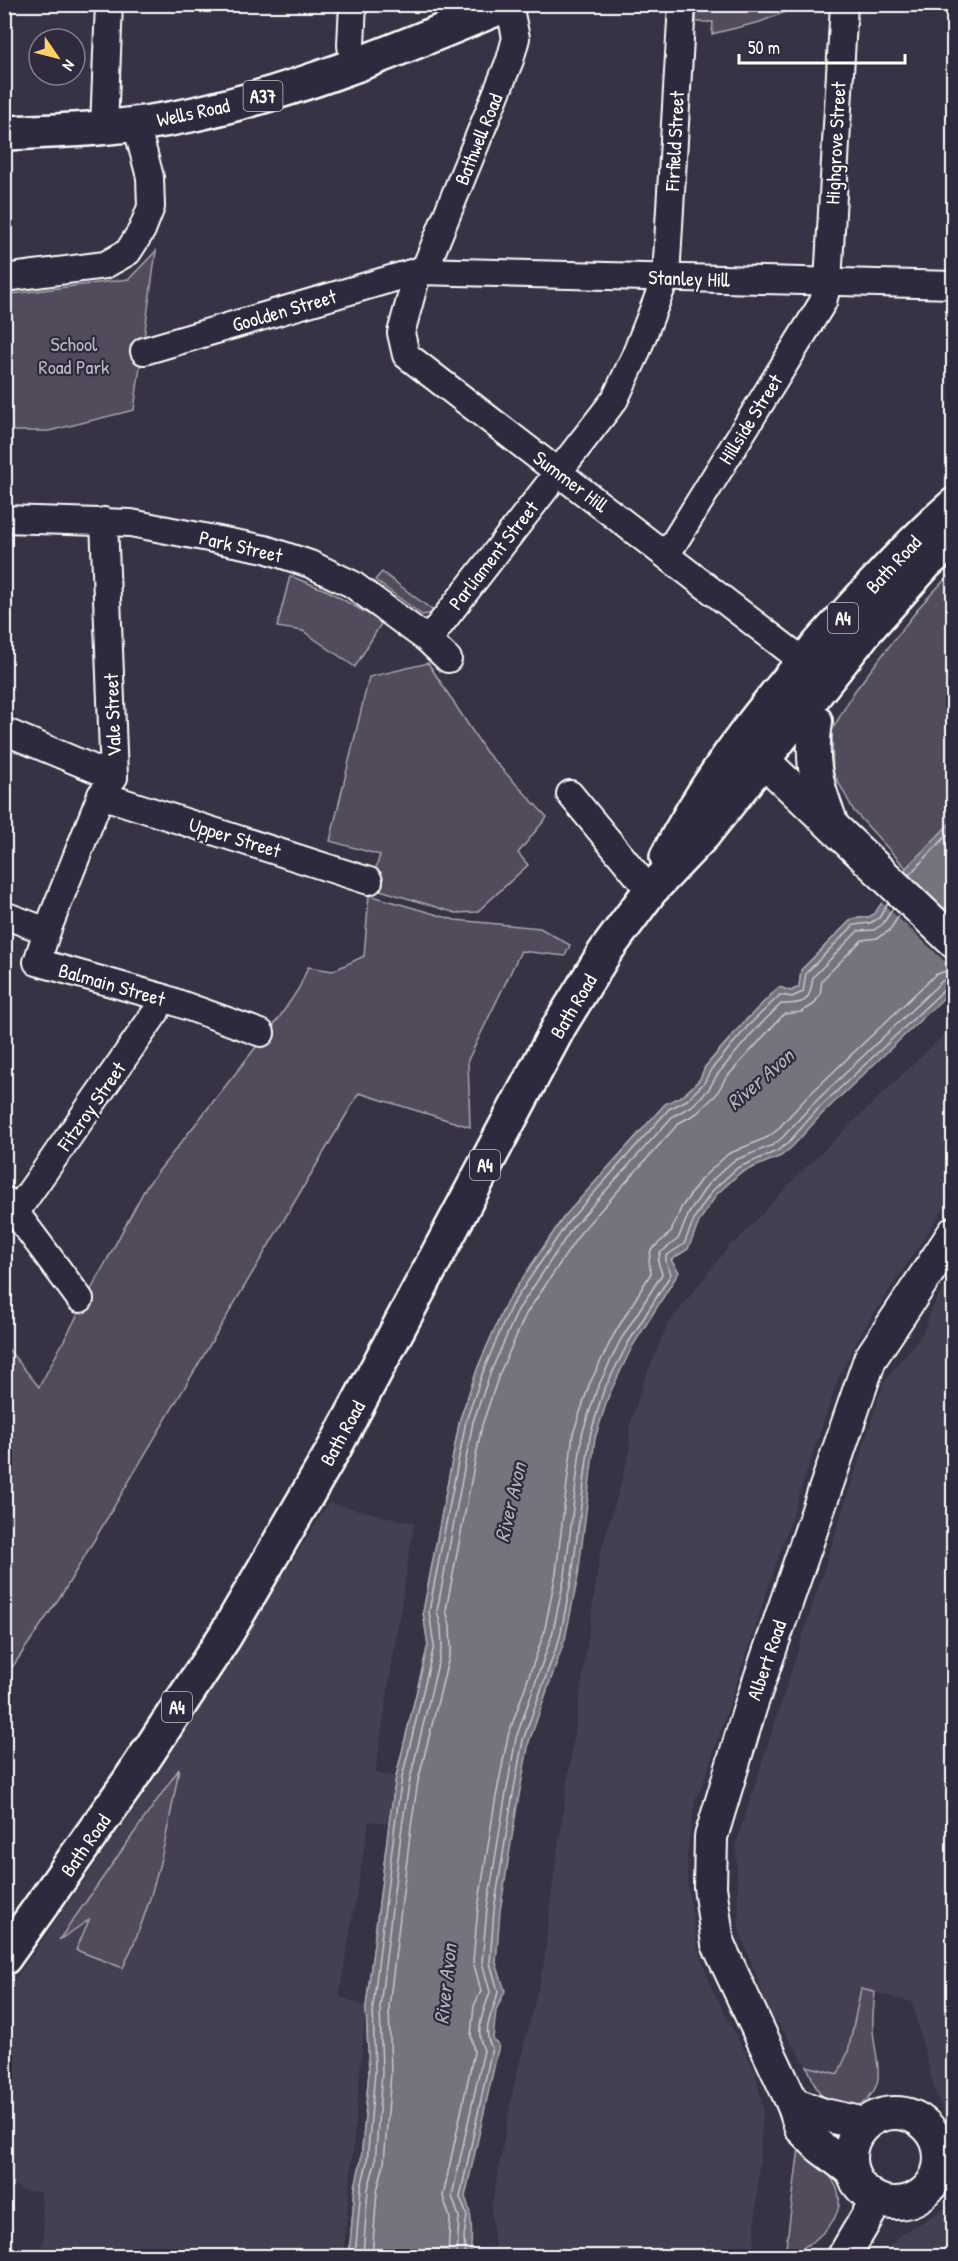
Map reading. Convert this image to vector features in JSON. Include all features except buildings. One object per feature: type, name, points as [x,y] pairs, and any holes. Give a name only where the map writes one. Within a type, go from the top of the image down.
[{"type":"highway","name":"Wells Road","points":[[4,133],[136,124],[191,115],[354,67],[508,4]]},
{"type":"highway","name":"Bath Road","points":[[752,749],[803,661],[923,531],[954,505]]},
{"type":"highway","name":"Bath Road","points":[[4,1958],[128,1783],[225,1636],[335,1447],[560,1025],[605,952],[650,891],[690,813],[867,629],[926,563],[954,539]]},
{"type":"highway","name":"Bath Road","points":[[816,721],[828,695],[926,563]]},
{"type":"street","points":[[104,127],[109,4]]},
{"type":"street","points":[[353,4],[351,45],[354,67]]},
{"type":"street","name":"Bathwell Road","points":[[421,271],[510,60],[516,38],[508,4]]},
{"type":"street","name":"Firfield Street","points":[[558,471],[615,399],[635,356],[666,277],[682,4]]},
{"type":"street","name":"Highgrove Street","points":[[828,282],[844,4]]},
{"type":"street","points":[[4,278],[105,265],[128,252],[142,230],[151,207],[150,177],[136,124]]},
{"type":"street","name":"Stanley Hill","points":[[421,271],[954,285]]},
{"type":"street","name":"Goolden Street","points":[[144,351],[421,271]]},
{"type":"street","name":"Summer Hill","points":[[421,271],[401,333],[406,355],[803,661]]},
{"type":"street","name":"Hillside Street","points":[[666,554],[823,302],[828,282]]},
{"type":"street","name":"Parliament Street","points":[[428,640],[558,471]]},
{"type":"street","name":"Park Street","points":[[4,519],[104,520],[265,549],[310,564],[352,584],[428,640],[448,659]]},
{"type":"street","name":"Vale Street","points":[[47,931],[107,786],[104,520]]},
{"type":"street","points":[[816,721],[811,752],[818,788],[833,826]]},
{"type":"street","name":"Upper Street","points":[[4,731],[107,786],[369,881]]},
{"type":"street","points":[[752,749],[954,942]]},
{"type":"street","points":[[570,794],[650,891]]},
{"type":"street","points":[[4,915],[47,931]]},
{"type":"street","name":"Balmain Street","points":[[47,931],[37,962],[161,997],[261,1033]]},
{"type":"street","name":"Fitzroy Street","points":[[10,1205],[144,1030],[156,1012],[161,997]]},
{"type":"street","points":[[10,1205],[80,1299]]},
{"type":"street","name":"Albert Road","points":[[878,2200],[866,2193],[852,2171],[801,2128],[793,2104],[718,1944],[710,1887],[711,1837],[750,1708],[870,1359],[954,1233]]},
{"type":"street","points":[[793,2104],[824,2115],[865,2124]]},
{"type":"street","points":[[844,2256],[878,2200],[891,2203],[906,2202],[942,2183],[937,2175],[946,2149],[926,2126],[903,2114],[879,2116],[865,2124],[853,2143],[850,2157],[852,2171]]},
{"type":"shaded area","points":[[953,1026],[953,1194],[861,1333],[838,1378],[703,1784],[695,1800],[687,1854],[687,1881],[698,1949],[712,1989],[755,2071],[763,2107],[753,2256],[496,2256],[491,2210],[513,2090],[544,1964],[551,1897],[600,1555],[630,1451],[629,1429],[644,1381],[667,1326],[732,1242],[735,1243],[797,1176]]},
{"type":"shaded area","points":[[953,1275],[953,2121],[946,2119],[935,2091],[912,2002],[861,1989],[848,2052],[838,2074],[807,2066],[769,2010],[739,1929],[736,1844],[884,1382],[923,1333],[935,1302]]},
{"type":"shaded area","points":[[329,1503],[414,1523],[375,1773],[396,1777],[389,1824],[369,1821],[339,1996],[366,2007],[343,2256],[40,2256],[44,2237],[41,2192],[20,2190],[5,2176],[5,1994],[160,1771]]},
{"type":"shaded area","points":[[953,2204],[953,2256],[880,2256],[899,2236]]},
{"type":"green space","points":[[697,4],[803,5],[760,22],[712,34],[713,22],[696,22]]},
{"type":"green space","name":"School Road Park","points":[[156,251],[134,410],[49,431],[5,431],[4,295],[129,279]]},
{"type":"green space","points":[[953,571],[953,876],[693,1111],[349,2256],[369,2072],[366,2007],[389,1824],[396,1777],[428,1645],[423,1612],[460,1419],[478,1367],[506,1303],[563,1218],[665,1104],[684,1095],[700,1079],[705,1067],[744,1022],[779,987],[791,991],[799,987],[801,970],[852,919],[869,917],[875,913],[906,868],[854,811],[833,772],[832,730],[854,692],[921,605]]},
{"type":"green space","points":[[382,572],[436,613],[422,615],[375,580]]},
{"type":"green space","points":[[290,576],[328,591],[382,622],[355,667],[303,631],[277,627]]},
{"type":"green space","points":[[428,663],[486,752],[547,817],[518,853],[528,865],[477,912],[456,913],[370,887],[380,855],[330,841],[369,677]]},
{"type":"green space","points":[[369,895],[455,920],[540,928],[570,945],[565,956],[521,951],[468,1060],[470,1127],[359,1093],[64,1591],[5,1678],[5,1345],[39,1387],[146,1187],[279,1018],[299,988],[308,967],[333,971],[364,956]]},
{"type":"green space","points":[[179,1769],[158,1870],[143,1918],[123,1968],[76,1950],[89,1920],[59,1940]]},
{"type":"green space","points":[[861,1989],[875,1992],[873,2025],[878,2073],[874,2091],[856,2107],[829,2101],[824,2097],[815,2086],[807,2066],[838,2074],[848,2052]]},
{"type":"green space","points":[[799,2148],[828,2174],[836,2187],[839,2199],[837,2212],[830,2225],[800,2250],[786,2248]]},
{"type":"water","name":"River Avon","points":[[953,820],[953,989],[822,1114],[792,1147],[781,1156],[740,1173],[717,1194],[700,1220],[688,1249],[671,1260],[679,1272],[632,1347],[609,1395],[595,1438],[578,1577],[565,1639],[529,1742],[500,1911],[496,1963],[505,1991],[496,2010],[493,2039],[499,2045],[465,2197],[471,2219],[471,2256],[349,2256],[369,2072],[366,2007],[389,1824],[396,1777],[428,1645],[423,1612],[460,1419],[478,1367],[506,1303],[563,1218],[665,1104],[684,1095],[700,1079],[705,1067],[744,1022],[779,987],[791,991],[799,987],[801,970],[852,919],[869,917],[875,913],[906,868]]},
{"type":"pier","points":[[900,871],[953,919],[953,969],[879,900]]}]
